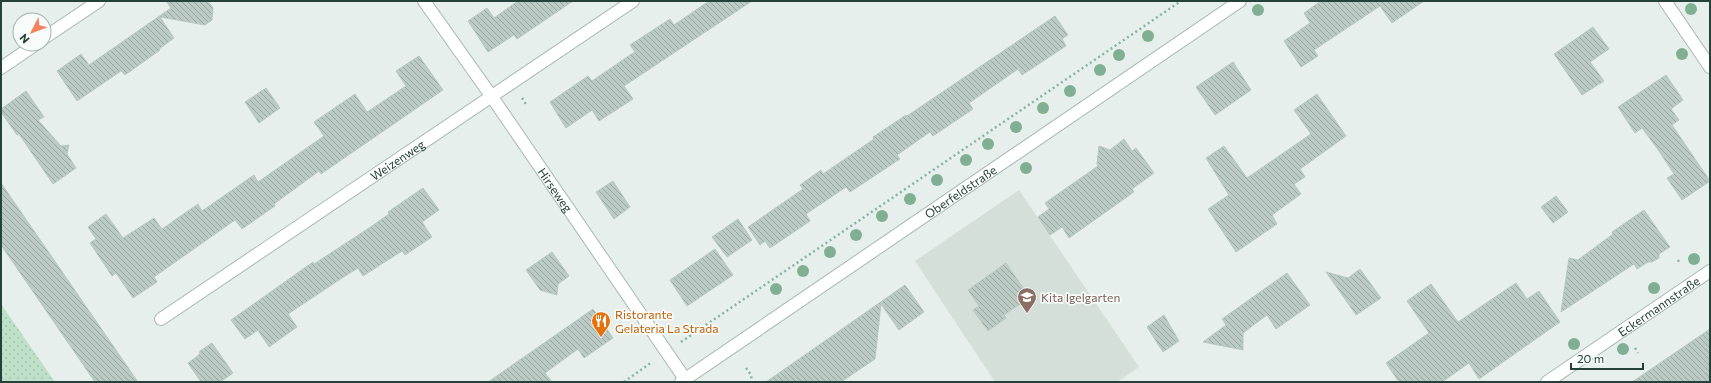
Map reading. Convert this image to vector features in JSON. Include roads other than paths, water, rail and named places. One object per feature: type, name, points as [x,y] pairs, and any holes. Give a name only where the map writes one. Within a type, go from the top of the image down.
[{"type":"street","points":[[52,33],[99,1]]},
{"type":"street","name":"Hirseweg","points":[[424,1],[492,97],[666,352],[683,381]]},
{"type":"street","name":"Weizenweg","points":[[161,319],[633,1]]},
{"type":"street","name":"Oberfeldstraße","points":[[683,381],[1240,1]]},
{"type":"street","points":[[1665,1],[1710,67]]},
{"type":"street","points":[[1,68],[24,52]]},
{"type":"street","name":"Eckermannstraße","points":[[1547,382],[1710,271]]},
{"type":"place","name":"Kita Igelgarten","points":[[1027,314]]},
{"type":"place","name":"Ristorante Gelateria La Strada","points":[[601,338]]}]
